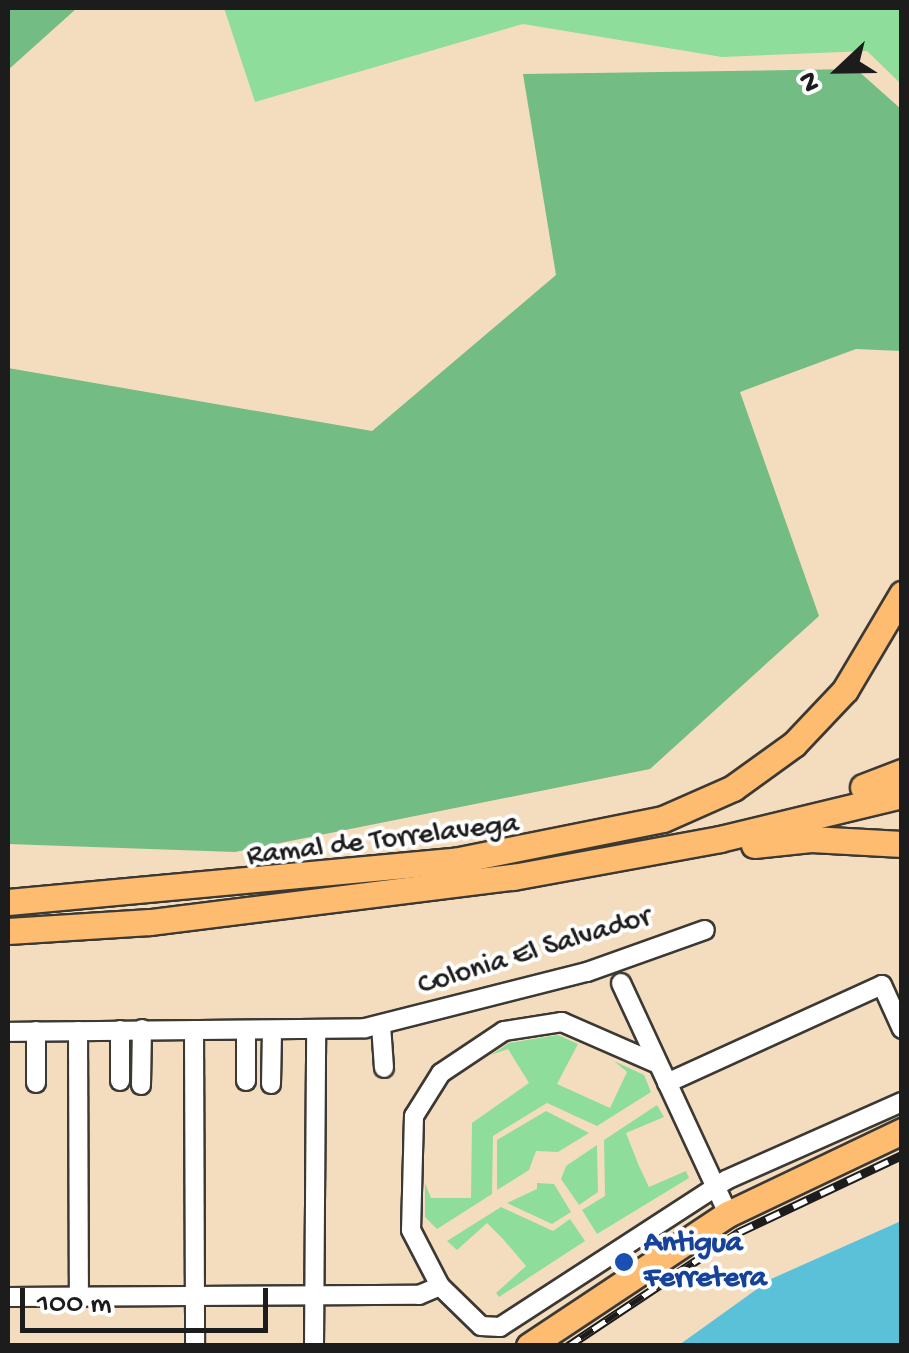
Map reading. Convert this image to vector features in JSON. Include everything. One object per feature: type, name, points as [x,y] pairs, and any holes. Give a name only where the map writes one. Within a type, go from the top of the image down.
[{"type":"highway","points":[[8,902],[454,861],[663,819],[732,788],[794,744],[846,690],[902,594]]},
{"type":"highway","points":[[864,787],[902,772]]},
{"type":"highway","points":[[864,787],[902,780]]},
{"type":"highway","name":"Ramal de Torrelavega","points":[[8,902],[356,881],[554,855],[864,787]]},
{"type":"highway","name":"Ramal de Torrelavega","points":[[8,930],[150,922],[512,876],[720,838],[902,795]]},
{"type":"highway","points":[[150,922],[212,921],[506,886],[789,840],[902,844]]},
{"type":"highway","points":[[529,1346],[728,1214],[833,1158],[902,1132]]},
{"type":"street","name":"Colonia El Salvador","points":[[8,1032],[316,1031],[381,1025],[588,972],[704,930]]},
{"type":"street","points":[[621,983],[712,1190],[728,1214]]},
{"type":"street","points":[[666,1083],[882,985],[902,1029]]},
{"type":"street","points":[[658,1064],[562,1022],[504,1031],[441,1072],[414,1116],[411,1230],[440,1286],[481,1326],[496,1329],[712,1190],[902,1102]]},
{"type":"street","points":[[381,1025],[384,1068]]},
{"type":"street","points":[[142,1029],[142,1085]]},
{"type":"street","points":[[78,1030],[79,1297]]},
{"type":"street","points":[[120,1030],[120,1082]]},
{"type":"street","points":[[194,1030],[195,1346]]},
{"type":"street","points":[[36,1031],[36,1083]]},
{"type":"street","points":[[246,1031],[246,1081]]},
{"type":"street","points":[[270,1084],[272,1031]]},
{"type":"street","points":[[314,1346],[316,1031]]},
{"type":"street","points":[[8,1298],[419,1295],[440,1286]]},
{"type":"green space","points":[[8,8],[77,8],[8,70]]},
{"type":"green space","points":[[224,8],[901,8],[901,84],[867,51],[722,57],[523,24],[255,102]]},
{"type":"green space","points":[[856,69],[901,109],[901,351],[856,349],[740,392],[819,616],[650,769],[235,852],[8,844],[8,368],[372,431],[556,275],[523,74]]},
{"type":"green space","points":[[558,1035],[578,1044],[557,1084],[610,1108],[627,1072],[614,1061],[644,1075],[651,1092],[597,1126],[547,1103],[493,1136],[492,1194],[437,1229],[425,1217],[425,1183],[431,1198],[471,1198],[472,1123],[529,1083],[508,1049],[491,1055],[509,1043]]},
{"type":"green space","points":[[657,1105],[664,1117],[626,1133],[639,1166],[649,1187],[686,1171],[689,1178],[597,1234],[582,1210],[605,1196],[604,1140]]},
{"type":"green space","points":[[546,1111],[589,1133],[558,1152],[536,1151],[529,1170],[497,1190],[497,1140]]},
{"type":"green space","points":[[597,1145],[598,1192],[579,1205],[561,1179],[566,1166]]},
{"type":"green space","points":[[537,1183],[554,1184],[571,1212],[552,1224],[507,1203],[537,1189]]},
{"type":"green space","points":[[501,1207],[553,1231],[570,1219],[585,1241],[499,1297],[496,1293],[526,1266],[503,1239],[487,1223],[457,1250],[447,1241]]},
{"type":"water","points":[[901,1221],[901,1345],[679,1345],[771,1279]]},
{"type":"railway","points":[[568,1346],[739,1232],[902,1155]]},
{"type":"place","name":"Antigua Ferretera","points":[[624,1262]]}]
